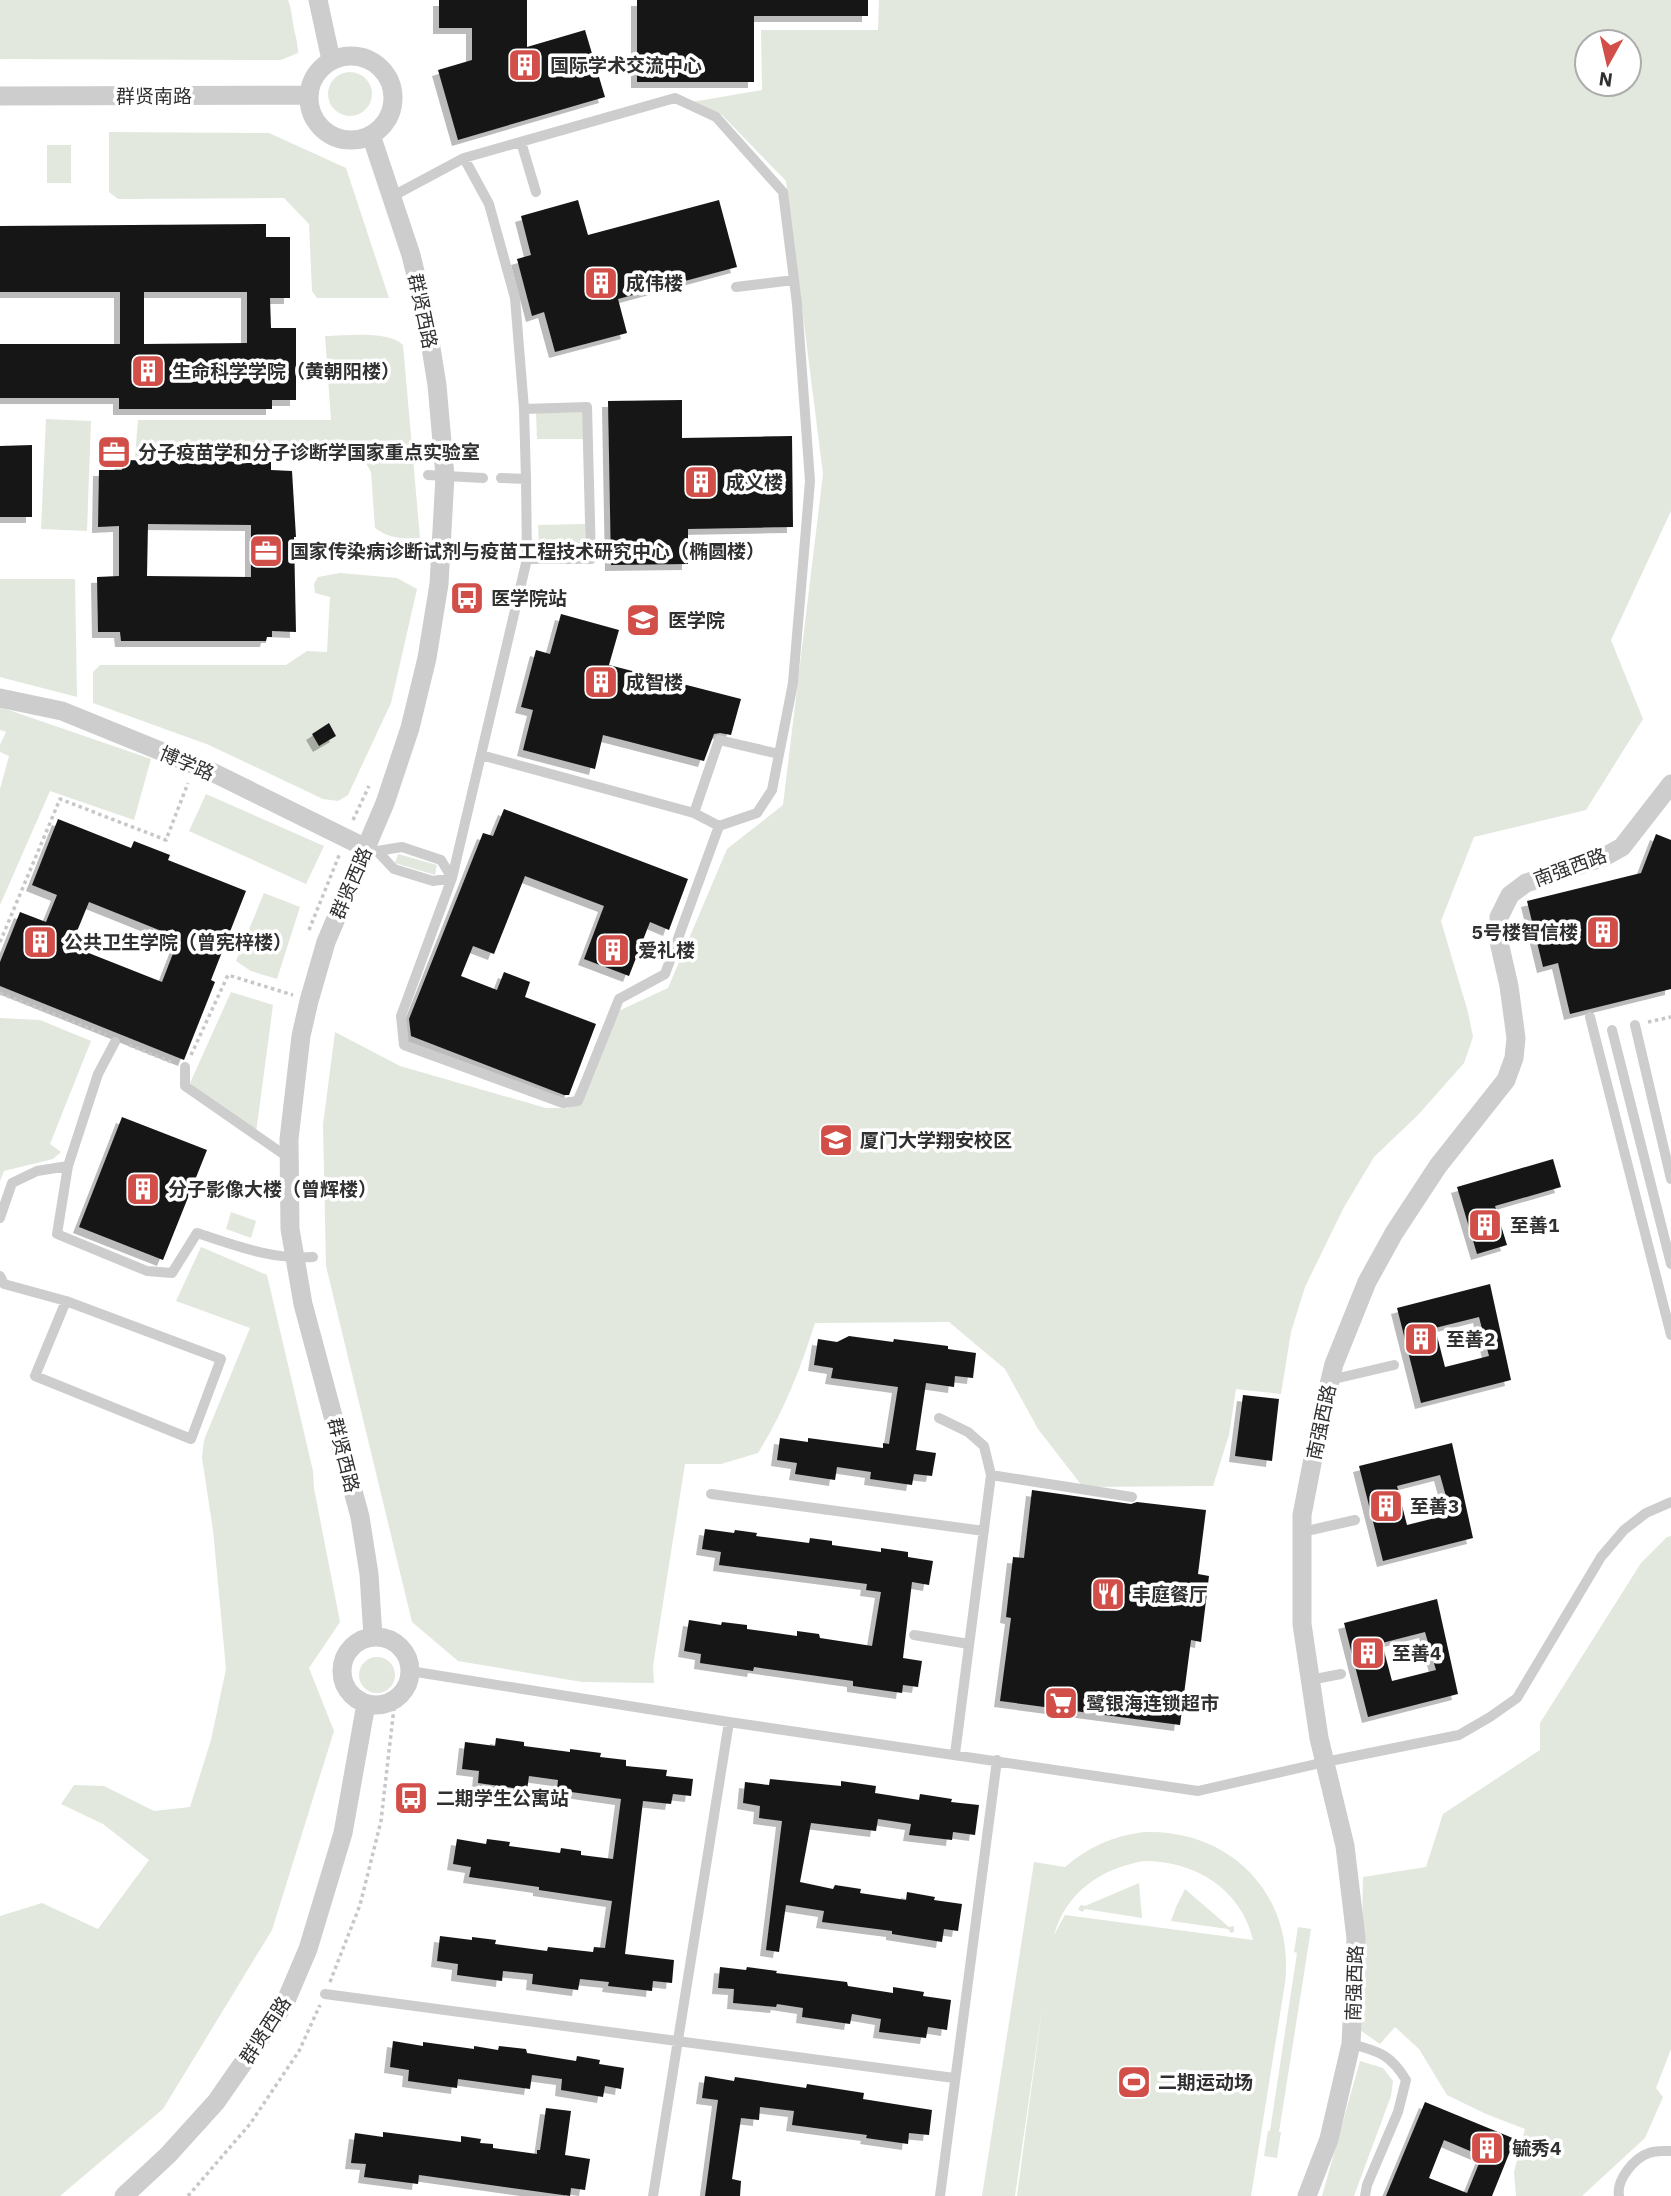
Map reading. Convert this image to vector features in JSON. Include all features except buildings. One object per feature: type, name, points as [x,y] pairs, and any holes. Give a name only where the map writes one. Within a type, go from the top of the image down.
[{"type":"street","points":[[318,0],[331,60]]},
{"type":"street","points":[[350,55],[364,57],[382,69],[390,81],[393,101],[390,115],[383,126],[371,135],[354,140],[332,135],[320,127],[312,114],[309,95],[312,80],[331,60],[350,55]]},
{"type":"street","name":"群贤南路","points":[[0,96],[309,95]]},
{"type":"street","name":"群贤西路","points":[[371,135],[411,254],[426,317],[437,385],[439,584],[427,658],[410,728],[372,850],[326,942],[309,1001],[300,1048],[289,1158],[290,1229],[304,1257],[303,1304],[360,1517],[369,1574],[373,1637]]},
{"type":"street","name":"博学路","points":[[0,698],[62,711],[195,765],[372,850]]},
{"type":"street","name":"南强西路","points":[[1307,2196],[1329,2139],[1351,2044],[1356,1938],[1345,1846],[1325,1762],[1302,1624],[1302,1515],[1334,1364],[1367,1282],[1394,1233],[1438,1166],[1506,1080],[1514,1058],[1516,1038],[1509,986],[1499,942],[1500,917],[1510,895],[1526,883],[1604,857],[1622,847],[1671,784]]},
{"type":"street","points":[[373,1637],[395,1642],[403,1650],[410,1671],[403,1692],[381,1705],[366,1704],[349,1692],[343,1683],[342,1662],[347,1652],[354,1644],[373,1637]]},
{"type":"street","name":"群贤西路","points":[[124,2196],[169,2155],[216,2102],[285,2003],[308,1949],[343,1833],[366,1704]]},
{"type":"lane","points":[[391,197],[464,158],[675,99],[716,117],[783,192],[794,280],[810,481],[793,683],[772,790],[757,813],[719,826],[694,813],[481,755]]},
{"type":"lane","points":[[520,142],[536,192]]},
{"type":"lane","points":[[464,158],[489,204],[515,298],[524,409],[527,559],[452,878],[401,1016],[404,1045],[564,1103],[578,1101],[619,999],[666,974],[719,826]]},
{"type":"lane","points":[[736,287],[794,280]]},
{"type":"lane","points":[[524,409],[587,407],[591,559],[527,559]]},
{"type":"lane","points":[[436,476],[483,478]]},
{"type":"lane","points":[[501,478],[526,480]]},
{"type":"lane","points":[[694,813],[719,740],[779,754]]},
{"type":"lane","points":[[372,850],[402,847],[441,860],[452,878]]},
{"type":"lane","points":[[372,850],[394,869],[433,881],[452,878]]},
{"type":"lane","points":[[1590,1017],[1671,1335]]},
{"type":"lane","points":[[1635,1025],[1669,1158],[1671,1178],[1650,1181]]},
{"type":"lane","points":[[1612,1030],[1671,1264]]},
{"type":"lane","points":[[116,1041],[99,1074],[68,1166],[57,1234],[147,1271],[172,1273],[197,1233],[257,1252],[304,1257]]},
{"type":"lane","points":[[185,1067],[185,1086],[289,1158]]},
{"type":"lane","points":[[0,1218],[12,1183],[37,1171],[68,1166]]},
{"type":"lane","points":[[0,1276],[4,1284],[65,1301],[221,1359],[191,1439],[35,1376],[65,1301]]},
{"type":"lane","points":[[1330,1380],[1394,1365]]},
{"type":"lane","points":[[939,1418],[968,1432],[984,1446],[991,1475],[955,1754]]},
{"type":"lane","points":[[991,1475],[1132,1497]]},
{"type":"lane","points":[[711,1494],[984,1531]]},
{"type":"lane","points":[[410,1671],[729,1722],[1198,1791],[1459,1735],[1517,1698],[1601,1557],[1624,1530],[1646,1513],[1671,1502]]},
{"type":"lane","points":[[1302,1532],[1355,1520]]},
{"type":"lane","points":[[914,1635],[969,1644]]},
{"type":"lane","points":[[1310,1680],[1341,1674]]},
{"type":"lane","points":[[653,2196],[729,1722]]},
{"type":"lane","points":[[940,2196],[997,1760]]},
{"type":"lane","points":[[326,1994],[954,2078]]},
{"type":"lane","points":[[1351,2044],[1379,2052],[1396,2063],[1406,2080],[1398,2112],[1367,2185],[1366,2196]]},
{"type":"lane","points":[[1619,2196],[1618,2191],[1625,2172],[1648,2153],[1671,2151]]},
{"type":"path","points":[[0,942],[60,799],[166,840],[195,765]]},
{"type":"path","points":[[0,993],[185,1067],[228,975],[309,1001]]},
{"type":"shaded area","points":[[0,0],[288,0],[298,53],[281,60],[0,59]]},
{"type":"shaded area","points":[[879,0],[1671,0],[1671,511],[1611,640],[1643,719],[1586,810],[1474,837],[1441,921],[1473,1037],[1464,1063],[1418,1115],[1374,1157],[1343,1209],[1305,1287],[1291,1332],[1281,1394],[1236,1389],[1229,1435],[1213,1486],[1083,1487],[1038,1429],[1005,1369],[949,1322],[815,1323],[791,1390],[758,1453],[721,1464],[685,1464],[653,1666],[654,1683],[582,1682],[458,1661],[412,1622],[326,1266],[323,1125],[335,1032],[400,1066],[546,1108],[568,1108],[612,1014],[668,988],[727,849],[783,805],[823,474],[786,181],[722,115],[686,103],[762,90],[761,30],[878,30]]},
{"type":"shaded area","points":[[350,72],[366,78],[372,94],[366,110],[350,116],[334,110],[328,94],[334,78]]},
{"type":"shaded area","points":[[109,132],[269,133],[346,168],[389,298],[317,298],[312,291],[309,224],[284,198],[118,199],[109,192]]},
{"type":"shaded area","points":[[47,145],[71,145],[71,183],[47,183]]},
{"type":"shaded area","points":[[325,336],[387,337],[403,345],[420,538],[396,538],[375,528],[371,472],[363,458],[336,453],[135,457],[138,420],[331,420]]},
{"type":"shaded area","points":[[583,412],[584,439],[537,439],[536,413]]},
{"type":"shaded area","points":[[46,419],[91,421],[87,531],[41,529]]},
{"type":"shaded area","points":[[585,524],[585,550],[539,551],[538,525]]},
{"type":"shaded area","points":[[340,573],[397,578],[417,589],[391,703],[348,795],[338,801],[323,799],[209,745],[93,703],[93,672],[100,665],[286,665],[307,651],[327,652],[330,597],[315,593],[314,584],[318,577]]},
{"type":"shaded area","points":[[0,579],[75,579],[77,697],[0,677]]},
{"type":"shaded area","points":[[0,707],[151,759],[134,820],[50,791],[0,905],[0,789],[9,756],[0,752],[6,732],[0,730]]},
{"type":"shaded area","points":[[206,794],[324,846],[306,884],[189,831]]},
{"type":"shaded area","points":[[398,854],[437,865],[435,875],[395,863]]},
{"type":"shaded area","points":[[264,893],[300,907],[277,979],[251,971],[236,961]]},
{"type":"shaded area","points":[[231,992],[273,1005],[256,1133],[210,1104],[190,1083]]},
{"type":"shaded area","points":[[0,1018],[40,1020],[91,1041],[50,1144],[61,1152],[53,1159],[4,1171],[0,1181]]},
{"type":"shaded area","points":[[231,1212],[256,1221],[251,1238],[226,1229]]},
{"type":"shaded area","points":[[201,1247],[267,1275],[313,1471],[340,1622],[309,1668],[334,1731],[272,1930],[163,2109],[60,2196],[0,2196],[0,1916],[42,1903],[98,1929],[149,1860],[103,1824],[61,1804],[74,1785],[104,1786],[154,1811],[190,1807],[211,1740],[226,1669],[213,1530],[202,1458],[204,1440],[250,1328],[176,1301]]},
{"type":"shaded area","points":[[1671,1536],[1671,2049],[1656,2088],[1663,2097],[1645,2138],[1582,2196],[1516,2196],[1514,2172],[1525,2129],[1447,2095],[1419,2049],[1395,2027],[1380,2044],[1360,2030],[1363,1877],[1426,1867],[1443,1814],[1540,1750],[1540,1723],[1641,1563]]},
{"type":"shaded area","points":[[377,1657],[390,1662],[395,1675],[390,1688],[377,1693],[364,1688],[359,1675],[364,1662]]},
{"type":"shaded area","points":[[1133,1834],[1175,1834],[1204,1842],[1229,1855],[1251,1873],[1268,1896],[1279,1922],[1285,1951],[1285,1983],[1251,2196],[1017,2196],[1043,2002],[1015,2196],[982,2196],[1034,1862],[1065,1867],[1092,1848]],"holes":[[[1144,1861],[1163,1862],[1197,1872],[1226,1892],[1238,1906],[1253,1940],[1065,1915],[1054,1935],[1067,1906],[1088,1884],[1129,1864]]]},
{"type":"shaded area","points":[[1139,1883],[1142,1918],[1085,1909],[1082,1912],[1078,1909],[1081,1905],[1085,1906]]},
{"type":"shaded area","points":[[1185,1889],[1229,1927],[1234,1926],[1234,1932],[1171,1921]]},
{"type":"shaded area","points":[[1298,1927],[1311,1929],[1277,2158],[1264,2156],[1297,1953],[1294,1952]]},
{"type":"shaded area","points":[[1360,2061],[1383,2068],[1393,2081],[1391,2096],[1354,2196],[1322,2196]]},
{"type":"place","name":"国际学术交流中心","points":[[525,65]]},
{"type":"place","name":"成伟楼","points":[[601,283]]},
{"type":"place","name":"生命科学学院（黄朝阳楼）","points":[[148,371]]},
{"type":"place","name":"分子疫苗学和分子诊断学国家重点实验室","points":[[114,452]]},
{"type":"place","name":"成义楼","points":[[701,482]]},
{"type":"place","name":"国家传染病诊断试剂与疫苗工程技术研究中心（椭圆楼）","points":[[266,551]]},
{"type":"place","name":"医学院站","points":[[467,598]]},
{"type":"place","name":"医学院","points":[[643,620]]},
{"type":"place","name":"成智楼","points":[[601,682]]},
{"type":"place","name":"5号楼智信楼","points":[[1603,932]]},
{"type":"place","name":"公共卫生学院（曾宪梓楼）","points":[[40,942]]},
{"type":"place","name":"爱礼楼","points":[[613,950]]},
{"type":"place","name":"厦门大学翔安校区","points":[[836,1140]]},
{"type":"place","name":"分子影像大楼（曾辉楼）","points":[[143,1189]]},
{"type":"place","name":"至善1","points":[[1485,1225]]},
{"type":"place","name":"至善2","points":[[1421,1339]]},
{"type":"place","name":"至善3","points":[[1386,1506]]},
{"type":"place","name":"丰庭餐厅","points":[[1108,1594]]},
{"type":"place","name":"至善4","points":[[1368,1653]]},
{"type":"place","name":"鹭银海连锁超市","points":[[1061,1703]]},
{"type":"place","name":"二期学生公寓站","points":[[411,1798]]},
{"type":"place","name":"二期运动场","points":[[1134,2082]]},
{"type":"place","name":"毓秀4","points":[[1487,2148]]}]
